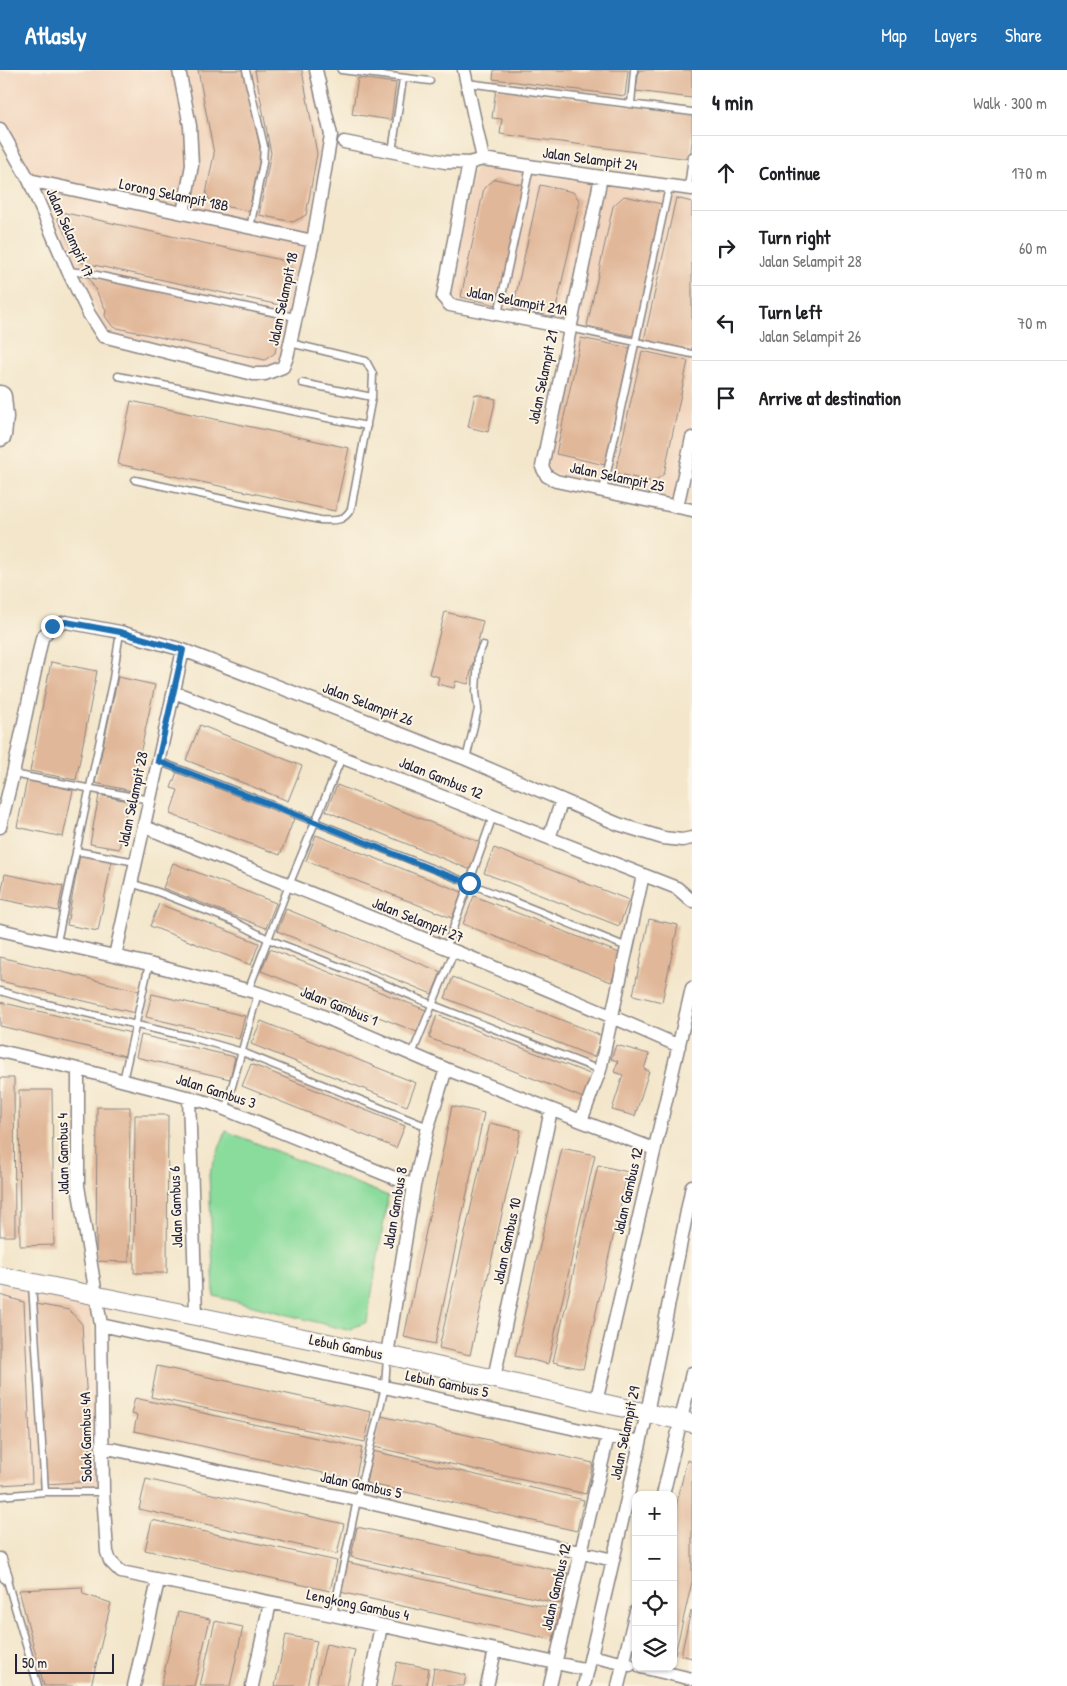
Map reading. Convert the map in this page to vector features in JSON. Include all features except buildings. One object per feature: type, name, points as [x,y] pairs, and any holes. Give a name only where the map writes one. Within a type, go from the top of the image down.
[{"type":"highway","points":[[0,397],[2,417],[0,435]]},
{"type":"street","points":[[179,70],[190,126],[192,165],[183,213]]},
{"type":"street","name":"Jalan Selampit 18","points":[[117,340],[253,374],[265,374],[283,368],[313,241],[331,135],[316,70]]},
{"type":"street","points":[[344,142],[445,162],[469,163],[483,159],[464,70]]},
{"type":"street","name":"Jalan Selampit 17","points":[[0,129],[29,180],[68,271],[89,314],[103,336],[117,340]]},
{"type":"street","name":"Jalan Selampit 24","points":[[483,159],[690,189]]},
{"type":"street","name":"Jalan Selampit 21A","points":[[469,163],[443,297],[450,305],[570,328]]},
{"type":"street","name":"Jalan Selampit 21","points":[[542,467],[601,177]]},
{"type":"street","name":"Lorong Selampit 18B","points":[[29,180],[313,241]]},
{"type":"street","points":[[677,507],[692,438]]},
{"type":"street","name":"Jalan Selampit 25","points":[[542,467],[547,476],[556,481],[692,510]]},
{"type":"street","name":"Jalan Selampit 26","points":[[13,774],[42,638],[52,626],[66,622],[120,632],[183,650],[466,759],[618,824],[663,838],[689,842]]},
{"type":"street","name":"Jalan Selampit 28","points":[[115,956],[183,650]]},
{"type":"street","name":"Jalan Gambus 12","points":[[174,692],[343,756],[677,888],[692,901]]},
{"type":"street","points":[[0,827],[13,774]]},
{"type":"street","points":[[549,838],[562,800]]},
{"type":"street","name":"Jalan Selampit 27","points":[[145,827],[450,950],[679,1046]]},
{"type":"street","points":[[581,1121],[600,1070],[643,875]]},
{"type":"street","name":"Jalan Gambus 1","points":[[0,930],[149,964],[253,992],[313,1012],[446,1069],[654,1149]]},
{"type":"street","name":"Jalan Gambus 12","points":[[596,1402],[692,988]]},
{"type":"street","name":"Jalan Gambus 3","points":[[0,1051],[78,1069],[226,1108],[414,1186]]},
{"type":"street","name":"Jalan Gambus 4","points":[[78,1069],[78,1186],[97,1297]]},
{"type":"street","name":"Jalan Gambus 8","points":[[387,1356],[414,1186],[428,1127],[446,1069]]},
{"type":"street","name":"Jalan Gambus 6","points":[[189,1097],[196,1316]]},
{"type":"street","name":"Jalan Gambus 10","points":[[494,1378],[551,1110]]},
{"type":"street","name":"Jalan Selampit 29","points":[[584,1686],[647,1413],[692,1186]]},
{"type":"street","name":"Lebuh Gambus","points":[[0,1276],[494,1378],[686,1422]]},
{"type":"street","name":"Solok Gambus 4A","points":[[97,1297],[101,1325],[103,1492],[107,1552],[110,1561],[121,1572]]},
{"type":"street","name":"Lebuh Gambus 5","points":[[101,1325],[640,1442]]},
{"type":"street","points":[[664,1491],[686,1422],[692,1373]]},
{"type":"street","name":"Jalan Gambus 12","points":[[550,1686],[608,1436]]},
{"type":"street","name":"Jalan Gambus 5","points":[[102,1447],[357,1500],[613,1560]]},
{"type":"street","points":[[0,1559],[6,1577]]},
{"type":"street","name":"Lengkong Gambus 4","points":[[121,1572],[588,1670]]},
{"type":"street","points":[[134,1686],[158,1581]]},
{"type":"street","points":[[252,1686],[270,1603]]},
{"type":"street","points":[[369,1686],[381,1626]]},
{"type":"street","points":[[618,1686],[630,1665],[634,1626]]},
{"type":"street","points":[[487,1686],[495,1651]]},
{"type":"street","points":[[591,1656],[630,1665]]},
{"type":"street","points":[[658,1671],[692,1679]]},
{"type":"lane","points":[[246,70],[264,146],[263,163],[250,228]]},
{"type":"lane","points":[[341,70],[430,81]]},
{"type":"lane","points":[[631,104],[634,70]]},
{"type":"lane","points":[[392,152],[403,79]]},
{"type":"lane","points":[[467,83],[692,112]]},
{"type":"lane","points":[[690,189],[692,156]]},
{"type":"lane","points":[[498,314],[530,167]]},
{"type":"lane","points":[[603,491],[669,186]]},
{"type":"lane","points":[[68,271],[96,275],[295,317]]},
{"type":"lane","name":"Jalan Selampit 21A","points":[[570,328],[692,354]]},
{"type":"lane","points":[[135,480],[320,520],[339,520],[345,518],[351,509],[372,397],[373,374],[366,361],[290,343]]},
{"type":"lane","points":[[118,376],[367,426]]},
{"type":"lane","points":[[302,383],[372,397]]},
{"type":"lane","points":[[57,942],[113,678],[120,632]]},
{"type":"lane","points":[[466,759],[478,709],[476,692],[478,656],[482,644]]},
{"type":"lane","points":[[226,1108],[242,1052],[253,992],[268,939],[343,756]]},
{"type":"lane","points":[[158,761],[469,883],[627,948]]},
{"type":"lane","points":[[13,774],[150,800]]},
{"type":"lane","points":[[412,1054],[432,1005],[469,883],[493,816]]},
{"type":"lane","points":[[76,851],[136,862]]},
{"type":"lane","points":[[131,883],[235,922],[268,939],[600,1070]]},
{"type":"lane","points":[[123,1081],[149,964]]},
{"type":"lane","points":[[0,991],[38,1002],[197,1039],[242,1052],[428,1127]]},
{"type":"lane","points":[[32,1283],[45,1492]]},
{"type":"lane","points":[[333,1615],[357,1500],[385,1387],[387,1356]]},
{"type":"lane","points":[[0,1496],[45,1492],[103,1492]]},
{"type":"lane","points":[[6,1577],[38,1686]]},
{"type":"shaded area","points":[[0,70],[312,70],[326,136],[305,250],[279,364],[262,370],[107,332],[32,173],[0,117]]},
{"type":"shaded area","points":[[482,166],[692,197],[692,504],[561,476],[551,472],[547,466],[575,325],[454,301],[448,294],[474,171]]},
{"type":"shaded area","points":[[0,1284],[91,1304],[98,1488],[0,1492]]},
{"type":"green space","points":[[226,1131],[388,1196],[367,1322],[347,1330],[214,1296],[209,1174]]},
{"type":"route","points":[[52,626],[66,622],[120,632],[183,650],[158,761],[469,883]]}]
